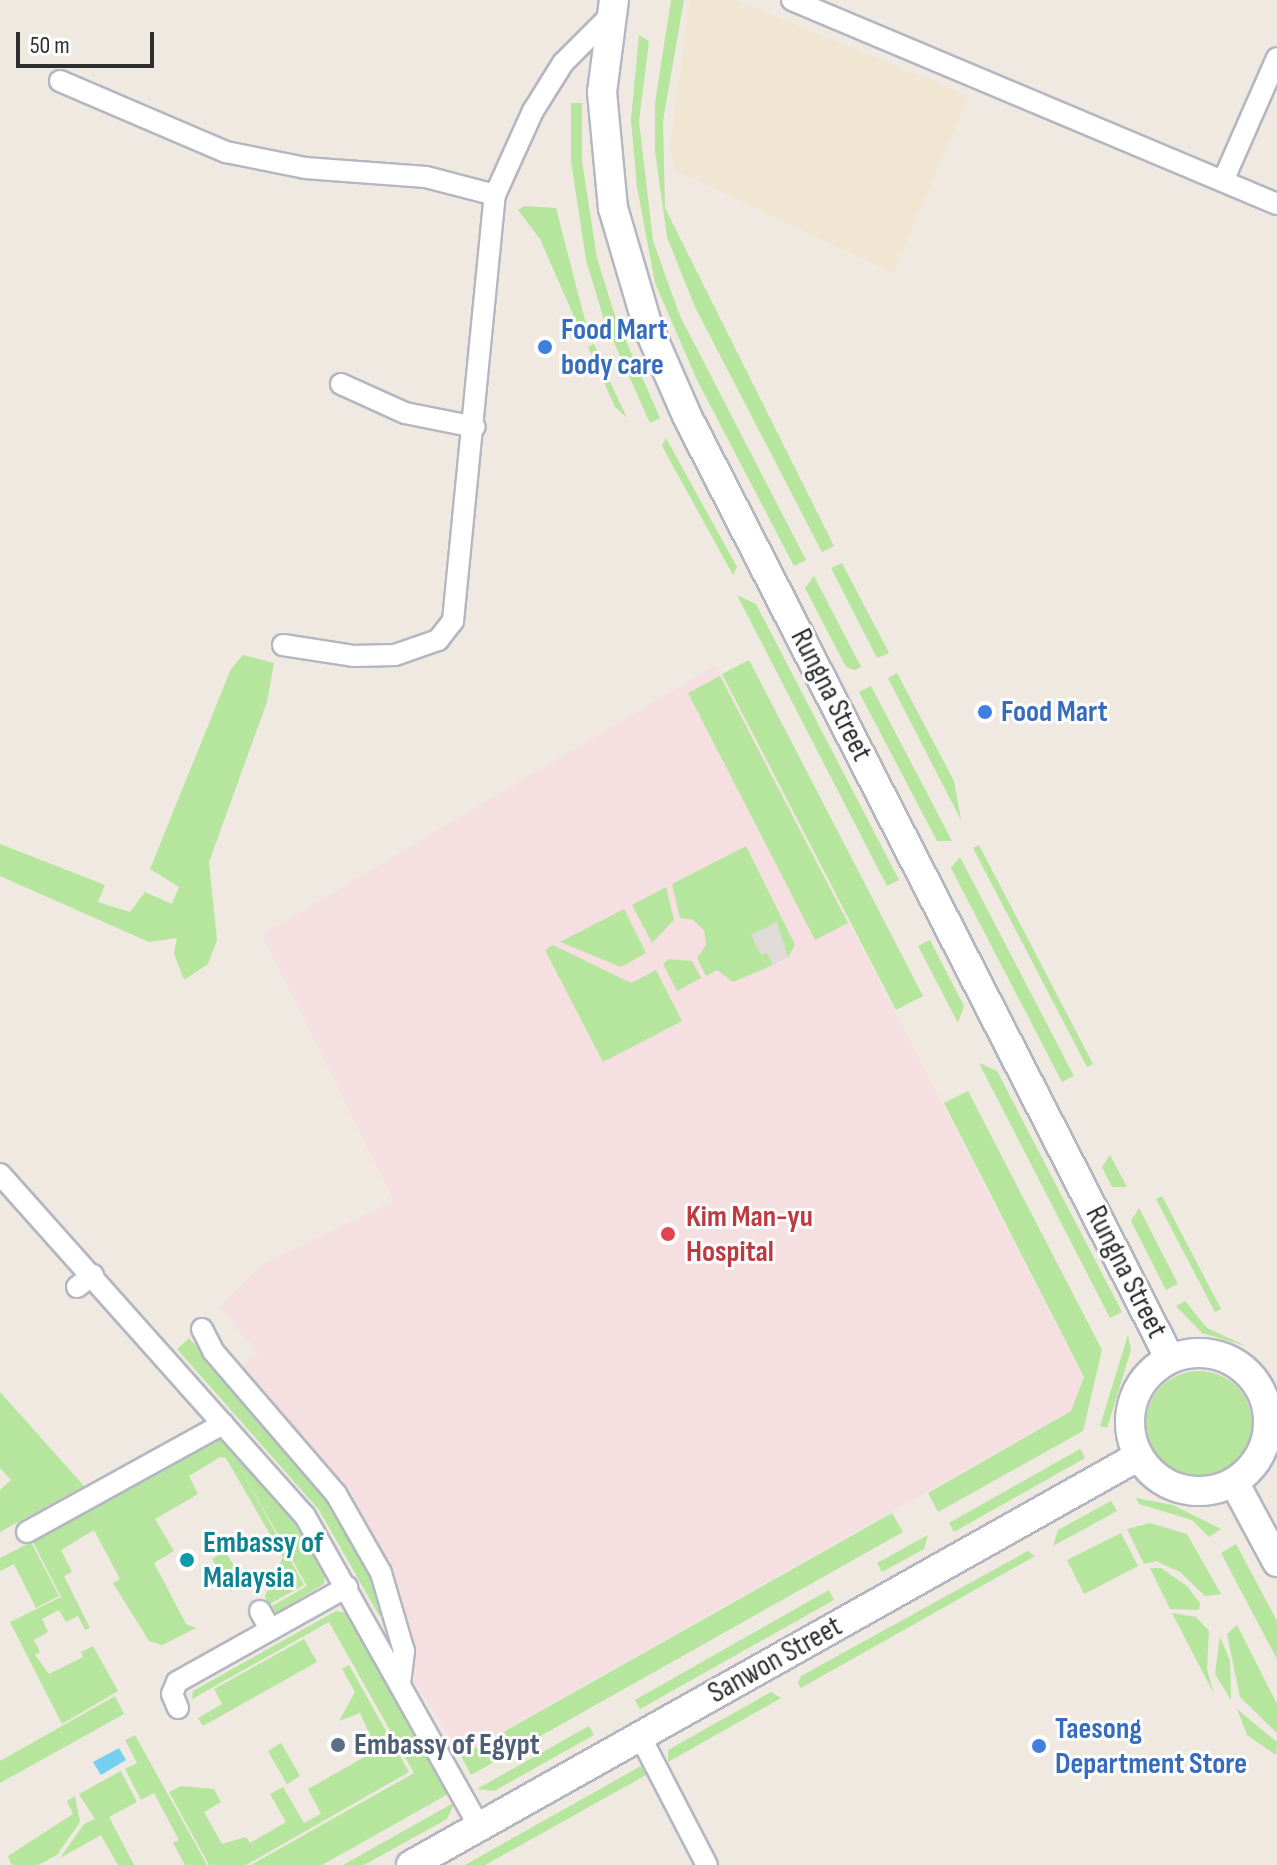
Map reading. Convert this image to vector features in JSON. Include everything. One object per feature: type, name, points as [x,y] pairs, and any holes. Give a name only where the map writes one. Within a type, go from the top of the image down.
[{"type":"main road","name":"Rungna Street","points":[[611,9],[602,92],[613,208],[648,327],[687,416],[1170,1359]]},
{"type":"main road","points":[[1203,1352],[1224,1357],[1268,1383],[1269,1427],[1264,1449],[1234,1482],[1216,1490],[1176,1488],[1159,1479],[1139,1456],[1129,1422],[1133,1399],[1144,1379],[1170,1359],[1203,1352]]},
{"type":"main road","name":"Sanwon Street","points":[[411,1865],[1139,1456]]},
{"type":"main road","points":[[1234,1482],[1277,1562]]},
{"type":"street","points":[[792,0],[1277,204]]},
{"type":"street","points":[[283,645],[353,656],[395,655],[438,640],[453,621],[475,427],[495,195],[533,111],[563,63],[611,9]]},
{"type":"street","points":[[1223,181],[1277,58]]},
{"type":"street","points":[[60,81],[226,152],[305,168],[426,177],[495,195]]},
{"type":"street","points":[[341,384],[405,413],[475,427]]},
{"type":"street","points":[[0,1174],[85,1281],[223,1424],[305,1516],[479,1826]]},
{"type":"street","points":[[202,1329],[213,1351],[336,1494],[381,1573],[404,1651],[400,1684]]},
{"type":"street","points":[[27,1532],[223,1424]]},
{"type":"street","points":[[178,1708],[172,1694],[177,1682],[265,1620],[347,1587]]},
{"type":"street","points":[[640,1736],[707,1865]]},
{"type":"shaded area","points":[[690,0],[735,0],[969,96],[893,273],[675,170],[670,147]]},
{"type":"shaded area","name":"Kim Man-yu Hospital","points":[[716,665],[1083,1377],[1071,1410],[462,1754],[414,1682],[414,1644],[399,1586],[337,1485],[237,1371],[258,1353],[220,1307],[260,1266],[394,1201],[262,935]]},
{"type":"shaded area","points":[[777,922],[788,957],[773,965],[767,953],[761,955],[751,935]]},
{"type":"green space","points":[[671,0],[684,0],[663,121],[665,208],[834,546],[822,552],[695,307],[667,237],[655,151],[655,103]]},
{"type":"green space","points":[[639,35],[649,41],[639,121],[653,241],[680,316],[806,560],[794,566],[697,380],[655,283],[637,187],[631,120]]},
{"type":"green space","points":[[571,103],[582,103],[582,161],[597,258],[615,316],[660,418],[650,423],[604,320],[586,260],[571,161]]},
{"type":"green space","points":[[524,206],[556,208],[586,324],[579,328],[540,239],[518,210]]},
{"type":"green space","points":[[594,344],[627,418],[615,407],[588,347]]},
{"type":"green space","points":[[666,438],[737,567],[733,575],[662,446]]},
{"type":"green space","points":[[842,563],[889,653],[877,658],[831,568]]},
{"type":"green space","points":[[814,576],[861,667],[855,670],[846,667],[805,588]]},
{"type":"green space","points":[[737,595],[756,604],[899,880],[887,886]]},
{"type":"green space","points":[[243,655],[274,663],[267,702],[209,862],[217,940],[208,964],[184,980],[174,953],[177,938],[149,942],[0,876],[0,844],[105,885],[98,902],[130,912],[145,892],[172,904],[179,887],[150,869],[231,669]]},
{"type":"green space","points":[[749,660],[923,996],[896,1010],[722,674]]},
{"type":"green space","points":[[897,673],[954,781],[961,820],[888,678]]},
{"type":"green space","points":[[720,676],[848,923],[815,940],[688,693]]},
{"type":"green space","points":[[871,686],[952,841],[937,841],[859,692]]},
{"type":"green space","points":[[979,845],[1093,1064],[1087,1067],[973,848]]},
{"type":"green space","points":[[746,846],[795,945],[788,957],[782,945],[787,942],[767,952],[773,965],[733,982],[717,970],[706,976],[697,958],[706,945],[704,930],[693,920],[680,918],[672,884]]},
{"type":"green space","points":[[960,857],[1074,1076],[1062,1082],[951,868]]},
{"type":"green space","points":[[666,887],[674,920],[652,943],[632,905]]},
{"type":"green space","points":[[624,909],[646,953],[621,967],[560,942]]},
{"type":"green space","points":[[930,940],[964,1006],[958,1023],[918,946]]},
{"type":"green space","points":[[553,945],[631,983],[656,970],[682,1021],[603,1062],[545,950]]},
{"type":"green space","points":[[669,959],[692,961],[701,978],[677,991],[663,964]]},
{"type":"green space","points":[[979,1063],[997,1071],[1122,1312],[1110,1318]]},
{"type":"green space","points":[[968,1091],[1102,1350],[1083,1431],[938,1512],[928,1493],[1071,1411],[1084,1377],[944,1103]]},
{"type":"green space","points":[[1110,1155],[1127,1187],[1112,1187],[1102,1167]]},
{"type":"green space","points":[[1162,1196],[1221,1309],[1215,1312],[1156,1199]]},
{"type":"green space","points":[[1139,1208],[1178,1284],[1166,1290],[1131,1221]]},
{"type":"green space","points":[[1185,1301],[1207,1328],[1246,1346],[1202,1333],[1176,1306]]},
{"type":"green space","points":[[1128,1335],[1131,1350],[1107,1428],[1100,1426]]},
{"type":"green space","points":[[189,1338],[337,1505],[383,1587],[380,1617],[319,1510],[177,1349]]},
{"type":"green space","points":[[1199,1371],[1219,1375],[1236,1387],[1248,1404],[1252,1424],[1248,1444],[1236,1461],[1219,1473],[1199,1477],[1179,1473],[1162,1461],[1150,1444],[1146,1424],[1150,1404],[1162,1387],[1179,1375]]},
{"type":"green space","points":[[0,1392],[84,1486],[0,1532],[0,1490],[11,1480],[0,1468]]},
{"type":"green space","points":[[216,1439],[224,1440],[294,1519],[325,1575],[324,1584],[276,1613],[272,1606],[307,1586],[238,1464],[304,1585],[268,1605],[265,1596],[283,1557],[226,1458],[220,1457],[189,1476],[198,1494],[155,1519],[174,1551],[154,1563],[186,1624],[196,1628],[162,1645],[149,1641],[113,1583],[120,1579],[94,1530],[61,1550],[72,1572],[64,1576],[90,1628],[85,1630],[78,1616],[66,1622],[59,1610],[42,1619],[48,1632],[34,1640],[40,1652],[35,1655],[49,1674],[83,1657],[81,1652],[93,1646],[118,1691],[62,1724],[10,1622],[61,1597],[33,1542]]},
{"type":"green space","points":[[1080,1449],[1085,1458],[954,1532],[949,1523]]},
{"type":"green space","points":[[1136,1498],[1173,1505],[1221,1529],[1209,1537],[1192,1520],[1139,1504]]},
{"type":"green space","points":[[1111,1501],[1117,1511],[1053,1546],[1058,1530]]},
{"type":"green space","points":[[892,1513],[903,1532],[471,1775],[461,1756]]},
{"type":"green space","points":[[1150,1523],[1187,1534],[1221,1594],[1205,1596],[1180,1572],[1156,1561],[1144,1564],[1127,1529]]},
{"type":"green space","points":[[1121,1533],[1138,1566],[1084,1594],[1067,1560]]},
{"type":"green space","points":[[928,1535],[924,1549],[882,1572],[877,1563]]},
{"type":"green space","points":[[31,1542],[59,1596],[36,1608],[14,1564],[0,1571],[0,1558]]},
{"type":"green space","points":[[1236,1544],[1277,1621],[1277,1659],[1221,1553]]},
{"type":"green space","points":[[225,1551],[239,1574],[231,1592],[212,1559]]},
{"type":"green space","points":[[1028,1551],[1035,1556],[801,1688],[798,1683],[801,1676]]},
{"type":"green space","points":[[1150,1568],[1161,1568],[1187,1586],[1200,1603],[1199,1610],[1170,1609]]},
{"type":"green space","points":[[829,1590],[834,1600],[640,1709],[635,1700]]},
{"type":"green space","points":[[336,1611],[349,1613],[450,1793],[322,1865],[251,1865],[414,1773],[329,1622],[192,1699],[193,1691]]},
{"type":"green space","points":[[1172,1613],[1196,1617],[1209,1631],[1207,1669],[1214,1694]]},
{"type":"green space","points":[[1237,1625],[1277,1704],[1277,1733],[1240,1697],[1227,1634]]},
{"type":"green space","points":[[1220,1636],[1230,1661],[1231,1700],[1215,1674]]},
{"type":"green space","points":[[304,1639],[317,1662],[203,1726],[198,1718],[222,1704],[214,1689]]},
{"type":"green space","points":[[349,1665],[409,1772],[246,1865],[209,1865],[169,1792],[181,1786],[214,1789],[221,1802],[204,1812],[222,1844],[246,1837],[250,1843],[286,1822],[270,1794],[283,1787],[304,1823],[321,1814],[308,1789],[377,1750],[360,1713],[339,1721],[355,1692],[342,1669]]},
{"type":"green space","points":[[771,1692],[781,1698],[668,1762],[668,1750]]},
{"type":"green space","points":[[115,1696],[124,1714],[0,1783],[0,1761]]},
{"type":"green space","points":[[1237,1709],[1277,1742],[1276,1755],[1247,1735]]},
{"type":"green space","points":[[589,1726],[594,1735],[494,1791],[477,1789]]},
{"type":"green space","points":[[135,1735],[207,1865],[185,1865],[173,1843],[179,1840],[154,1793],[141,1800],[125,1769],[137,1763],[125,1740]]},
{"type":"green space","points":[[281,1743],[300,1776],[287,1784],[268,1751]]},
{"type":"green space","points":[[641,1766],[646,1775],[485,1865],[465,1865]]},
{"type":"green space","points":[[121,1771],[137,1802],[109,1817],[134,1865],[118,1865],[101,1835],[60,1858],[84,1824],[95,1819],[79,1794]]},
{"type":"green space","points":[[75,1796],[80,1822],[57,1855],[38,1865],[12,1865],[8,1856],[73,1814],[67,1801]]},
{"type":"green space","points":[[455,1802],[447,1819],[364,1865],[343,1865]]},
{"type":"water","points":[[119,1748],[126,1760],[101,1775],[93,1762]]},
{"type":"place","name":"Food Mart body care","points":[[545,347]]},
{"type":"place","name":"Food Mart","points":[[985,712]]},
{"type":"place","name":"Kim Man-yu Hospital","points":[[668,1234]]},
{"type":"place","name":"Embassy of Malaysia","points":[[187,1560]]},
{"type":"place","name":"Embassy of Egypt","points":[[338,1745]]},
{"type":"place","name":"Taesong Department Store","points":[[1039,1746]]}]
